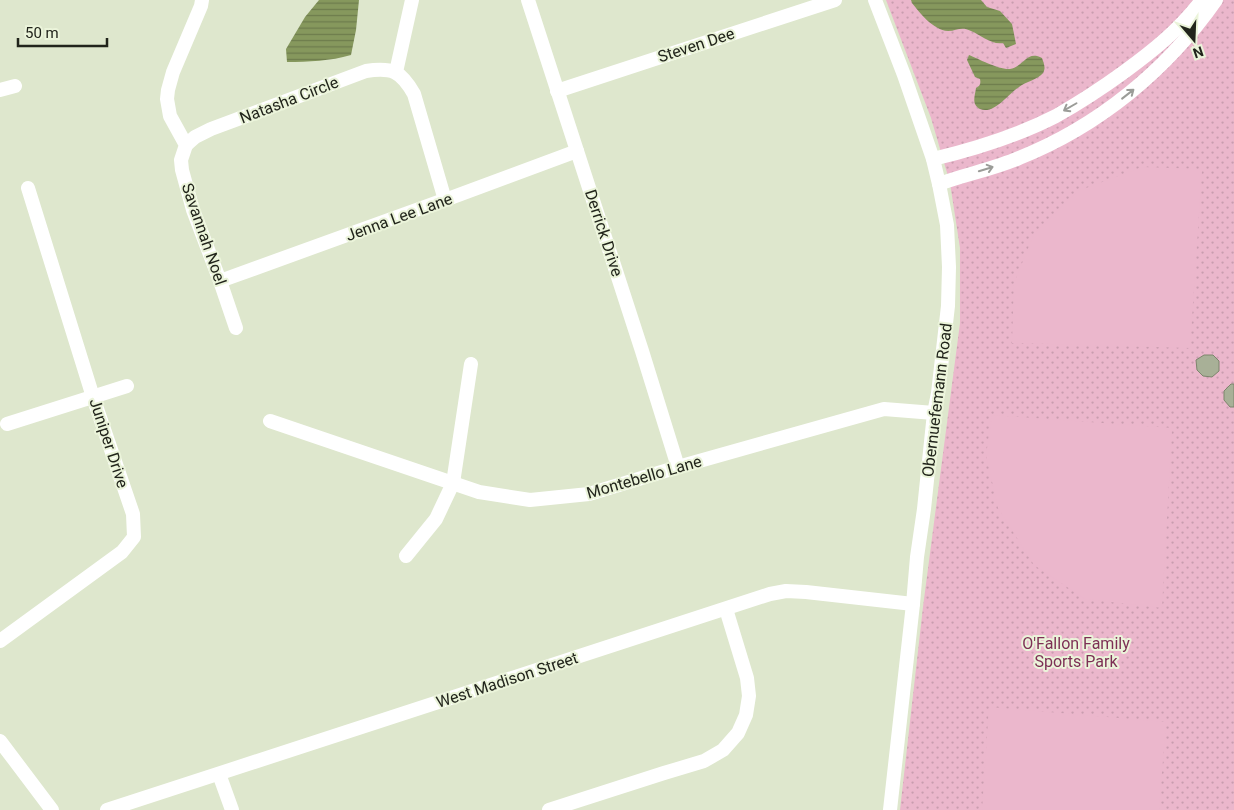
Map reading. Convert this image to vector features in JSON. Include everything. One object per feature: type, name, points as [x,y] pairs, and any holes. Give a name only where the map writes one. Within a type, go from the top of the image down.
[{"type":"street","points":[[186,146],[170,116],[167,99],[173,72],[202,0]]},
{"type":"street","points":[[412,0],[396,72],[407,82],[414,94],[445,200]]},
{"type":"street","name":"Derrick Drive","points":[[528,0],[642,350],[678,468]]},
{"type":"street","name":"Steven Dee","points":[[557,91],[834,0]]},
{"type":"street","name":"Obernuefemann Road","points":[[875,0],[904,75],[933,159],[947,225],[949,267],[948,306],[917,557],[890,810]]},
{"type":"street","points":[[933,159],[984,145],[1028,129],[1056,116],[1153,51],[1176,30],[1202,0]]},
{"type":"street","points":[[939,184],[1017,159],[1044,148],[1104,113],[1137,87],[1170,55],[1216,0]]},
{"type":"street","name":"Natasha Circle","points":[[186,146],[195,137],[211,129],[366,71],[381,68],[396,72]]},
{"type":"street","points":[[0,90],[15,86]]},
{"type":"street","name":"Savannah Noel","points":[[186,146],[181,160],[182,170],[193,210],[236,328]]},
{"type":"street","name":"Jenna Lee Lane","points":[[220,281],[577,151]]},
{"type":"street","name":"Juniper Drive","points":[[0,641],[122,552],[134,537],[133,514],[28,188]]},
{"type":"street","points":[[406,556],[436,519],[453,483],[471,364]]},
{"type":"street","points":[[7,424],[127,386]]},
{"type":"street","name":"Montebello Lane","points":[[270,421],[479,492],[530,500],[590,494],[884,409],[934,413]]},
{"type":"street","name":"West Madison Street","points":[[107,810],[770,594],[786,591],[806,592],[913,604]]},
{"type":"street","points":[[548,810],[704,762],[723,750],[738,733],[746,715],[749,696],[747,678],[726,609]]},
{"type":"street","points":[[0,741],[52,810]]},
{"type":"street","points":[[219,774],[232,810]]},
{"type":"green space","name":"O'Fallon Family Sports Park","points":[[886,0],[1234,0],[1234,810],[900,810],[923,607],[960,323],[960,248],[950,183],[931,118]]},
{"type":"green space","points":[[1142,167],[1202,169],[1190,348],[1012,343],[1014,283],[1034,234],[1078,191]]},
{"type":"green space","points":[[992,415],[1172,428],[1162,608],[1085,599],[1034,565],[998,508],[986,455]]},
{"type":"green space","points":[[989,707],[1166,722],[1159,810],[982,810]]},
{"type":"shaded area","points":[[319,0],[359,0],[351,55],[319,61],[287,62],[286,49],[305,17]]},
{"type":"shaded area","points":[[911,0],[981,0],[987,7],[1000,11],[1012,24],[1016,44],[1006,48],[1003,43],[990,41],[968,30],[948,31],[937,28],[927,20]]},
{"type":"shaded area","points":[[969,55],[1005,69],[1015,68],[1029,57],[1037,56],[1042,58],[1044,69],[1041,75],[1022,85],[996,107],[985,110],[975,105],[974,97],[976,88],[980,85],[980,79],[975,77],[967,60]]},
{"type":"building","points":[[1204,355],[1213,355],[1219,361],[1219,371],[1212,377],[1203,376],[1197,370],[1196,360]]},
{"type":"building","points":[[1231,384],[1234,384],[1234,407],[1230,407],[1224,400],[1224,391]]}]
